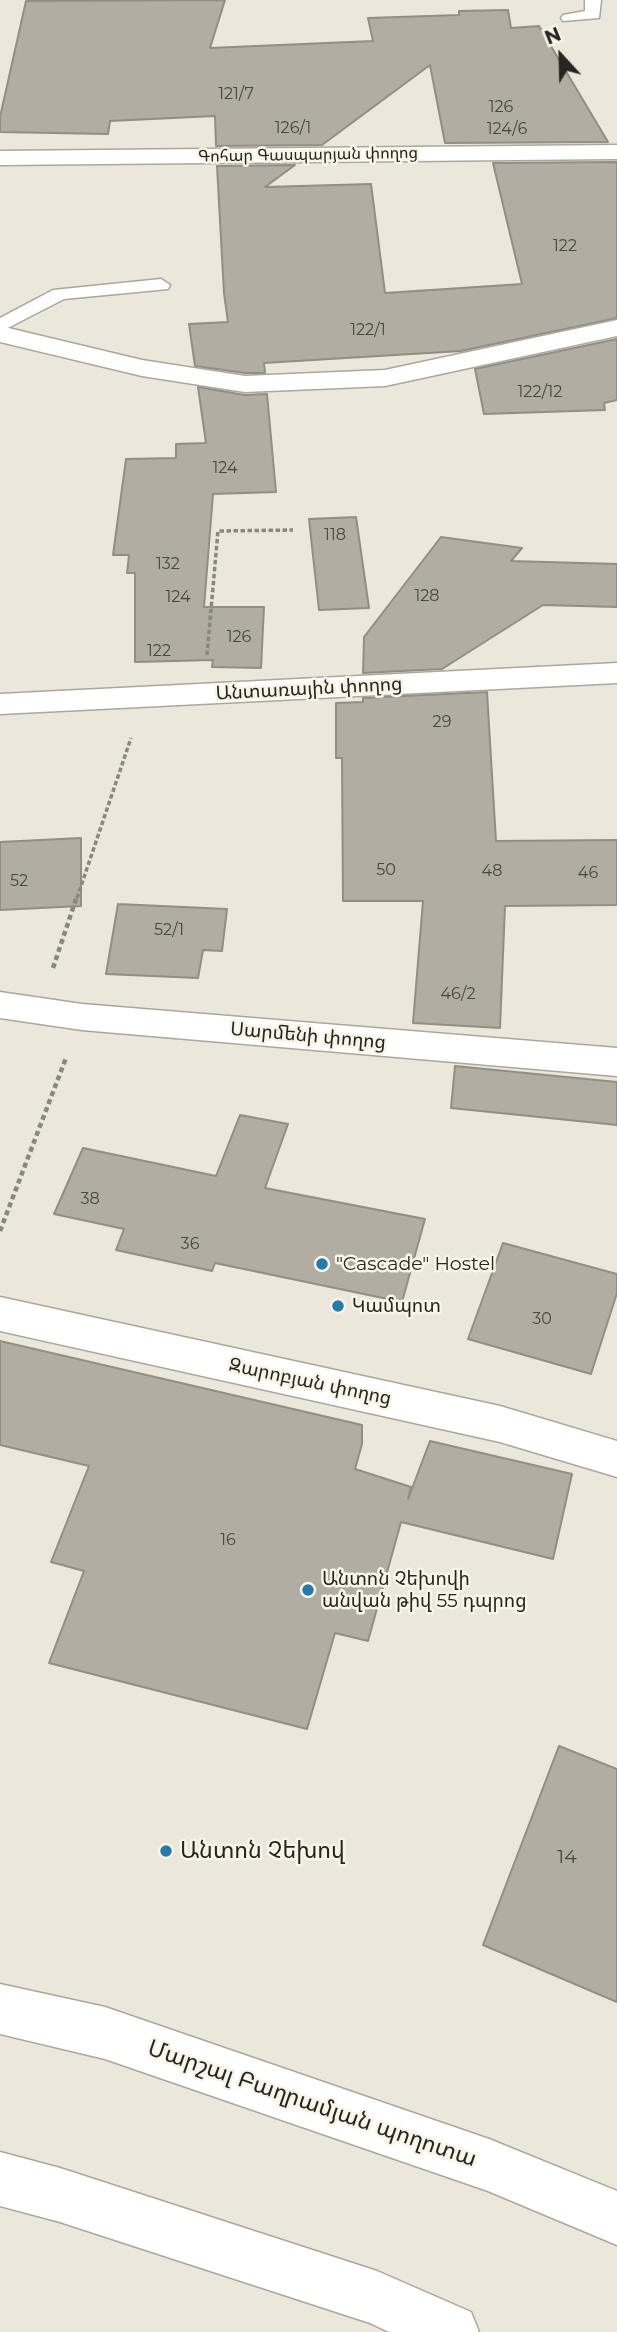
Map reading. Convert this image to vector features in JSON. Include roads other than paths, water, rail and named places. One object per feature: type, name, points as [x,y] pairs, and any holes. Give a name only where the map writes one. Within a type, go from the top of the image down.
[{"type":"street","name":"Գոհար Գասպարյան փողոց","points":[[0,158],[617,152]]},
{"type":"street","points":[[0,334],[142,368],[245,384],[386,378],[617,328]]},
{"type":"street","name":"Անտառային փողոց","points":[[0,704],[617,673]]},
{"type":"street","name":"Սարմենի փողոց","points":[[0,1005],[82,1017],[617,1062]]},
{"type":"street","name":"Զարոբյան փողոց","points":[[0,1314],[500,1424],[617,1459]]},
{"type":"street","name":"Մարշալ Բաղրամյան պողոտա","points":[[0,2009],[118,2037],[489,2165],[617,2218]]},
{"type":"street","points":[[0,2179],[60,2195],[377,2298],[452,2332]]},
{"type":"lane","points":[[569,18],[593,15],[593,0]]},
{"type":"lane","points":[[0,326],[60,295],[161,285]]},
{"type":"place","name":"\"Cascade\" Hostel","points":[[322,1264]]},
{"type":"place","name":"Կամպոտ","points":[[338,1306]]},
{"type":"place","name":"Անտոն Չեխովի անվան թիվ 55 դպրոց","points":[[308,1590]]},
{"type":"place","name":"Անտոն Չեխով","points":[[166,1851]]}]
